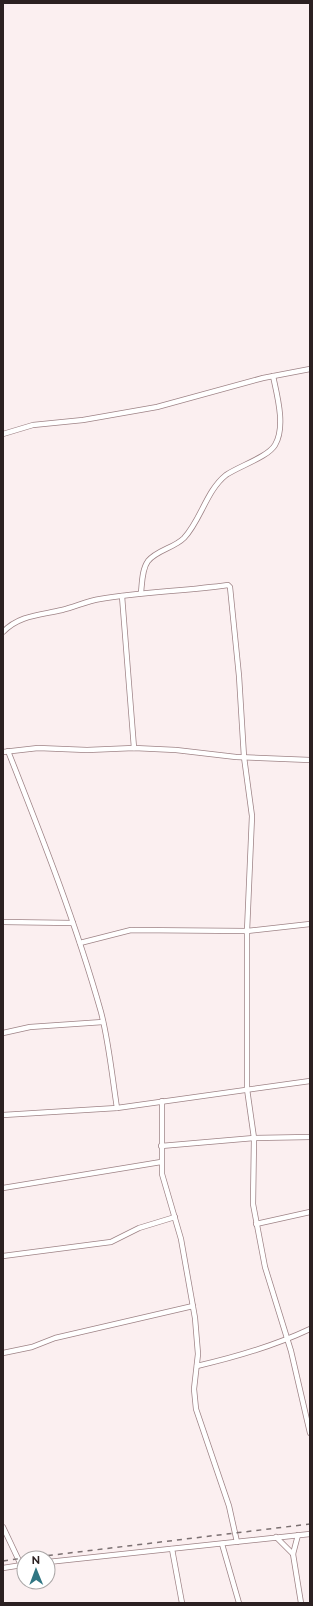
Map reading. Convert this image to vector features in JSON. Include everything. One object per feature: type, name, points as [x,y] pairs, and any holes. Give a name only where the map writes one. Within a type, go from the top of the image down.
[{"type":"street","points":[[3,434],[33,425],[82,420],[157,407],[273,376],[310,369]]},
{"type":"street","points":[[141,593],[144,570],[147,561],[154,555],[183,539],[224,477],[236,468],[263,455],[274,447],[278,434],[280,409],[273,376]]},
{"type":"street","points":[[3,632],[16,621],[29,616],[99,599],[141,593],[229,586],[240,676],[244,757],[252,816],[247,931],[247,1089],[254,1138],[252,1191],[256,1224],[265,1267],[288,1340],[308,1417],[310,1433]]},
{"type":"street","points":[[122,596],[134,748]]},
{"type":"street","points":[[117,1108],[103,1022],[80,942],[6,751],[38,748],[87,750],[134,748],[176,750],[244,757],[310,760]]},
{"type":"street","points":[[3,922],[73,923]]},
{"type":"street","points":[[80,942],[131,930],[247,931],[310,924]]},
{"type":"street","points":[[3,1033],[30,1027],[103,1022]]},
{"type":"street","points":[[3,1115],[117,1108],[310,1081]]},
{"type":"street","points":[[162,1101],[162,1174],[181,1239],[198,1344],[194,1389],[196,1409],[229,1506],[237,1542]]},
{"type":"street","points":[[161,1146],[254,1138],[310,1137]]},
{"type":"street","points":[[3,1188],[161,1162]]},
{"type":"street","points":[[256,1224],[310,1212]]},
{"type":"street","points":[[3,1256],[111,1242],[139,1228],[175,1217]]},
{"type":"street","points":[[3,1354],[32,1347],[55,1338],[193,1306]]},
{"type":"street","points":[[197,1366],[233,1358],[288,1340],[310,1329]]},
{"type":"street","points":[[3,1527],[16,1552]]},
{"type":"street","points":[[56,1561],[310,1534]]},
{"type":"street","points":[[298,1535],[293,1554],[301,1603]]},
{"type":"street","points":[[276,1537],[293,1554]]},
{"type":"street","points":[[222,1544],[239,1603]]},
{"type":"street","points":[[172,1549],[182,1603]]},
{"type":"street","points":[[3,1568],[16,1566]]},
{"type":"railway","points":[[56,1555],[310,1524]]},
{"type":"railway","points":[[3,1561],[16,1559]]}]
